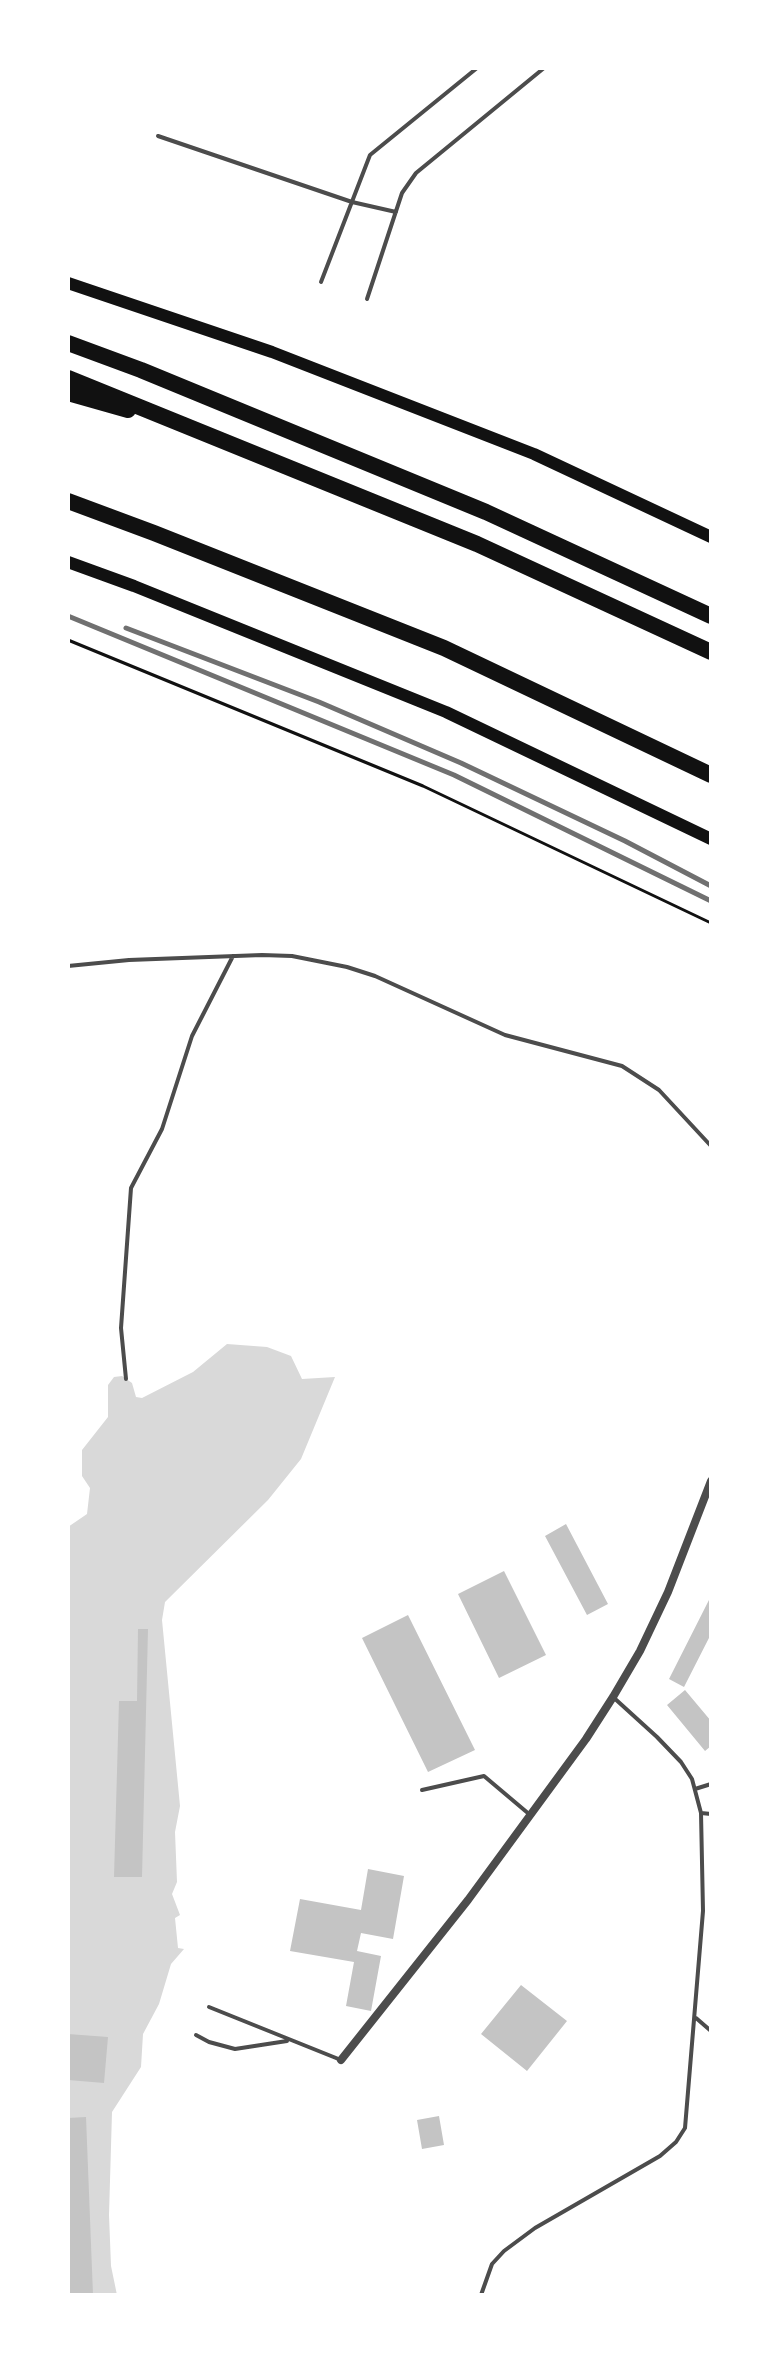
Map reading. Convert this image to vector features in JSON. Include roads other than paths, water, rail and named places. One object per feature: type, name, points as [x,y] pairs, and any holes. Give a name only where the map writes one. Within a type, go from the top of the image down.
[{"type":"highway","points":[[68,343],[486,512],[711,616]]},
{"type":"highway","points":[[68,378],[477,544],[711,652]]},
{"type":"highway","points":[[68,393],[117,408],[165,416]]},
{"type":"highway","points":[[68,501],[444,648],[711,775]]},
{"type":"main road","points":[[68,283],[272,352],[534,454],[711,537]]},
{"type":"main road","points":[[68,562],[446,712],[711,839]]},
{"type":"street","points":[[341,2060],[531,1816],[613,1697],[640,1651],[668,1592],[711,1481]]},
{"type":"lane","points":[[321,282],[370,155],[477,68]]},
{"type":"lane","points":[[367,299],[402,193],[416,173],[544,68]]},
{"type":"lane","points":[[158,136],[352,202],[396,212]]},
{"type":"lane","points":[[126,1379],[121,1328],[131,1188],[162,1129],[192,1036],[233,956]]},
{"type":"lane","points":[[68,966],[92,962],[292,956],[347,967],[408,990],[505,1035],[622,1066],[659,1090],[711,1146]]},
{"type":"lane","points":[[481,2295],[492,2264],[518,2240],[641,2169],[676,2142],[685,2128],[703,1911],[701,1813],[695,1789],[681,1762],[613,1697]]},
{"type":"lane","points":[[422,1790],[484,1776],[531,1816]]},
{"type":"lane","points":[[695,1789],[711,1784]]},
{"type":"lane","points":[[701,1813],[711,1814]]},
{"type":"lane","points":[[209,2007],[341,2060]]},
{"type":"lane","points":[[696,2018],[711,2031]]},
{"type":"lane","points":[[196,2035],[235,2049],[289,2040]]},
{"type":"railway","points":[[68,616],[454,775],[711,901]]},
{"type":"railway","points":[[126,628],[319,702],[461,763],[625,841],[711,886]]}]
